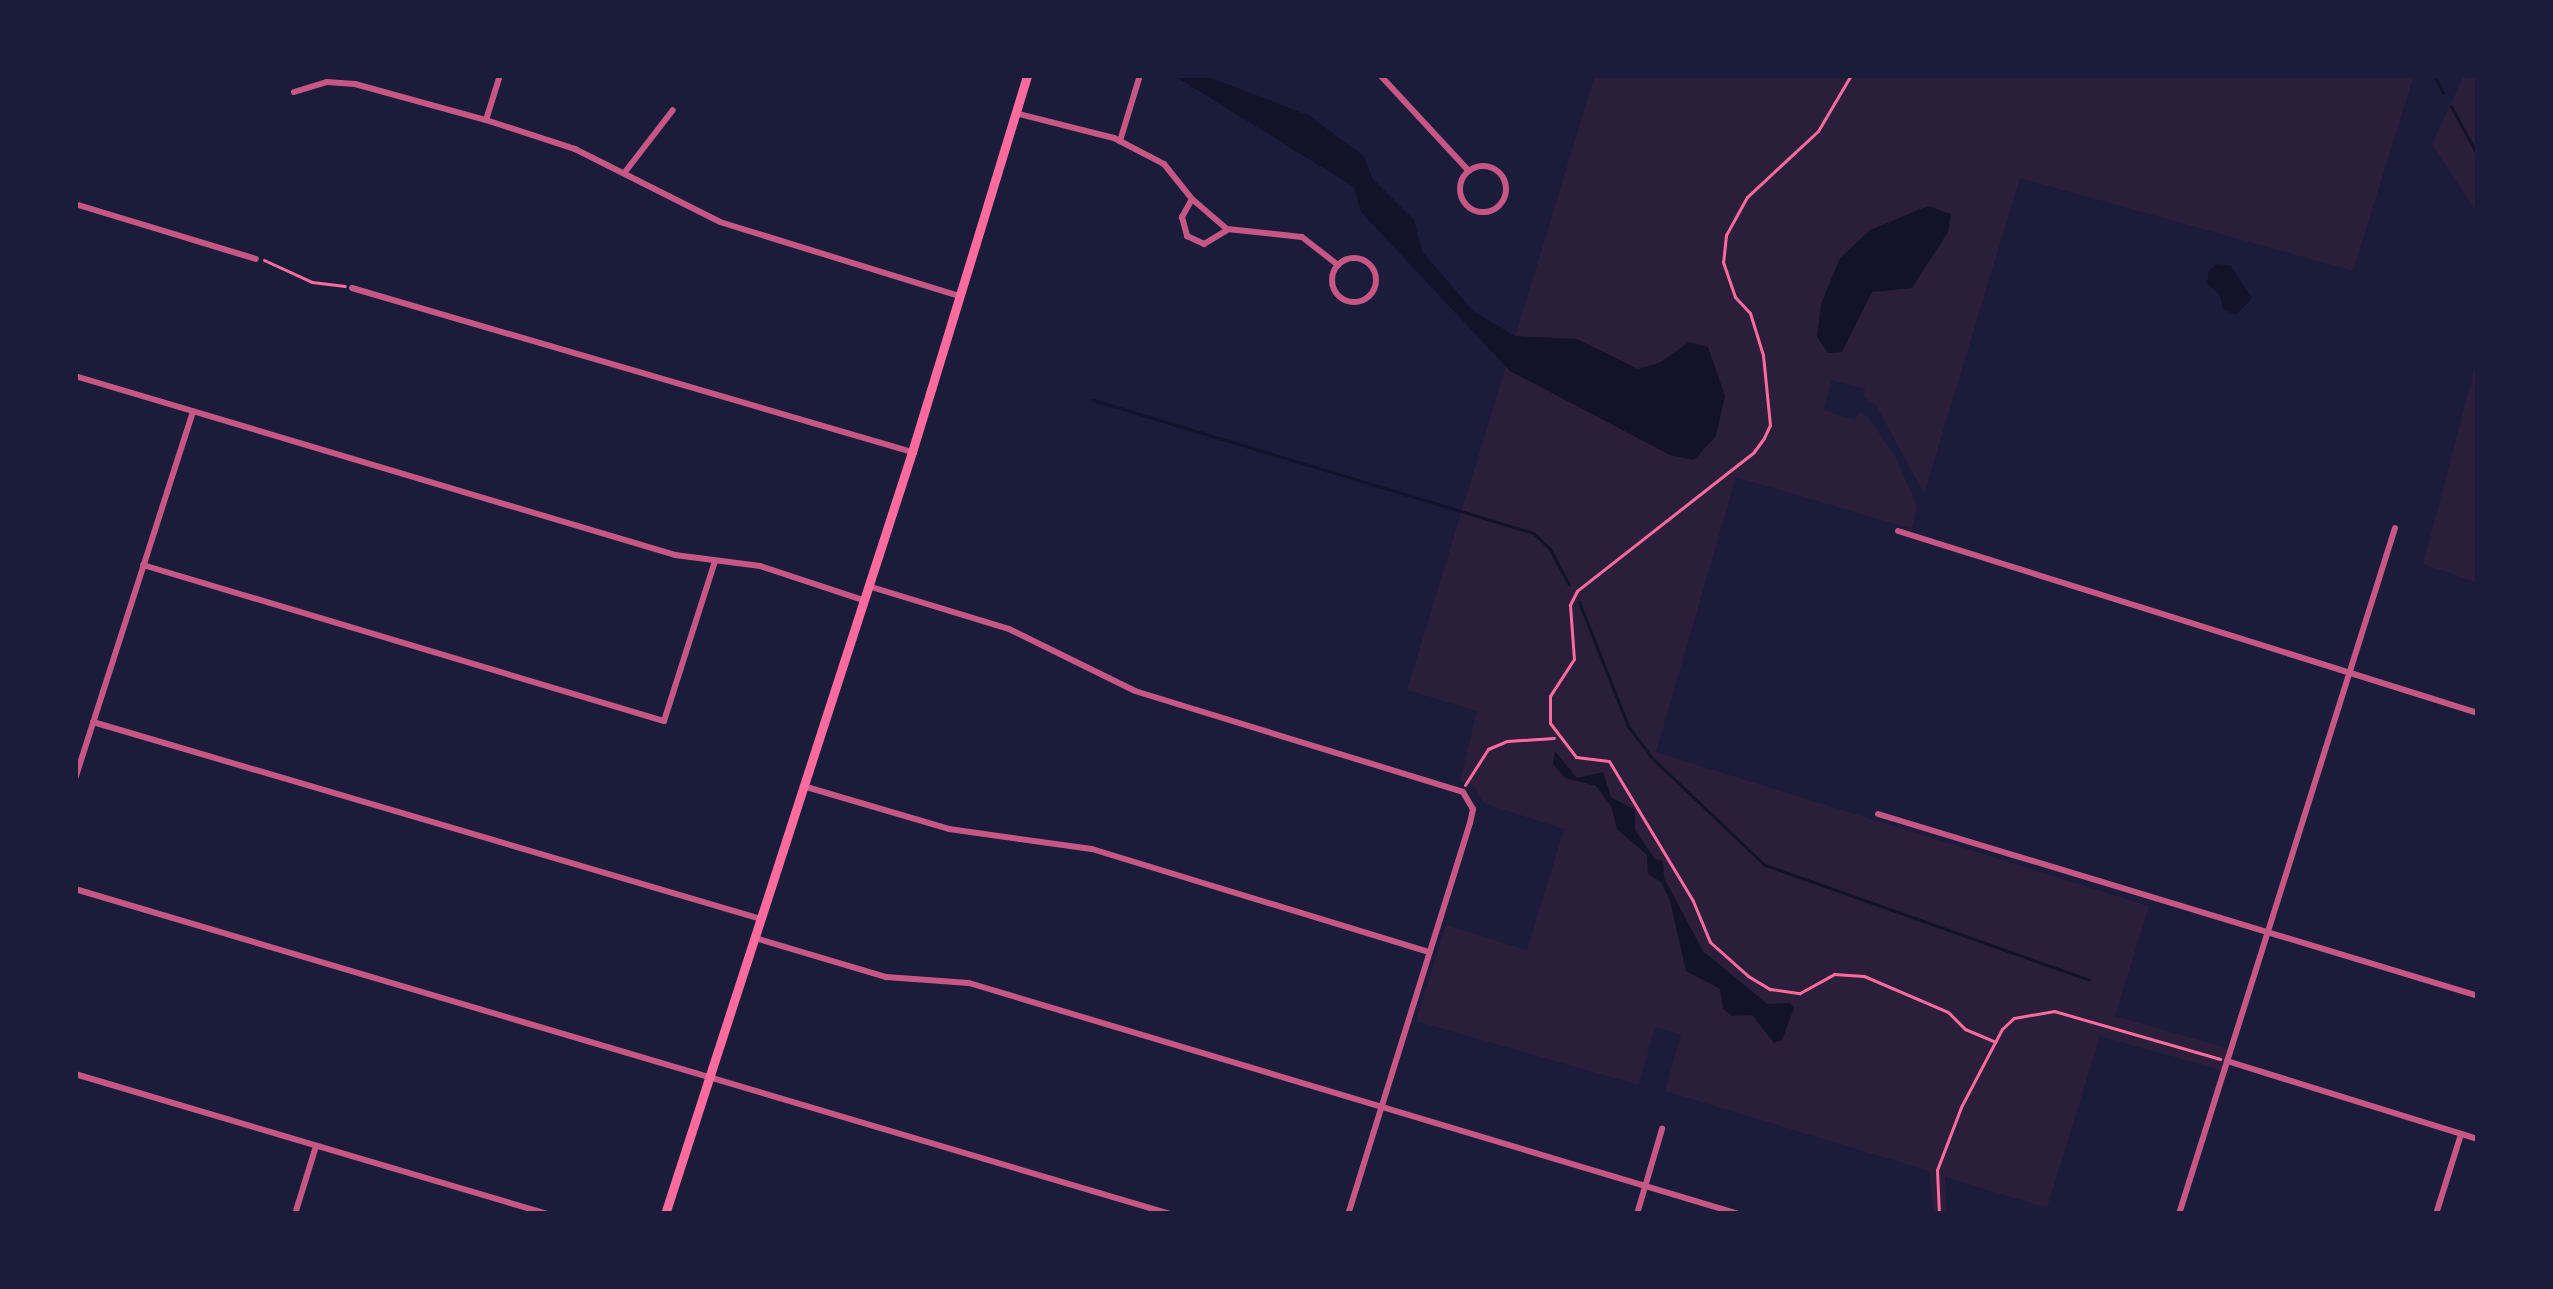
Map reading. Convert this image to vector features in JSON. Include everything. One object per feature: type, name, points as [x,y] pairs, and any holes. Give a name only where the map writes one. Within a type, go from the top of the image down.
[{"type":"main road","points":[[665,1214],[912,452],[1027,75]]},
{"type":"street","points":[[486,120],[500,75]]},
{"type":"street","points":[[1120,141],[1141,75]]},
{"type":"street","points":[[1380,75],[1469,171]]},
{"type":"street","points":[[294,92],[327,82],[355,84],[486,120],[626,172],[720,222],[958,296]]},
{"type":"street","points":[[626,172],[673,110]]},
{"type":"street","points":[[1015,112],[1120,141],[1164,164],[1192,199],[1227,230],[1302,237],[1338,265]]},
{"type":"street","points":[[1482,166],[1501,173],[1507,191],[1499,206],[1483,212],[1463,201],[1460,186],[1469,171],[1482,166]]},
{"type":"street","points":[[1192,199],[1183,226],[1193,242],[1213,242],[1227,230]]},
{"type":"street","points":[[75,204],[256,259]]},
{"type":"street","points":[[1350,258],[1370,264],[1376,277],[1369,296],[1355,302],[1341,298],[1332,286],[1338,265],[1350,258]]},
{"type":"street","points":[[352,289],[912,452]]},
{"type":"street","points":[[75,376],[676,555],[760,566],[863,600]]},
{"type":"street","points":[[75,779],[193,411]]},
{"type":"street","points":[[2179,1214],[2395,528]]},
{"type":"street","points":[[1898,531],[2478,713]]},
{"type":"street","points":[[143,565],[664,721],[716,561]]},
{"type":"street","points":[[868,586],[1009,629],[1135,691],[1463,792],[1473,809],[1470,823],[1348,1214]]},
{"type":"street","points":[[93,722],[761,919]]},
{"type":"street","points":[[803,786],[949,829],[1092,849],[1428,952]]},
{"type":"street","points":[[1878,814],[2478,996]]},
{"type":"street","points":[[75,889],[1170,1214]]},
{"type":"street","points":[[754,938],[886,976],[969,983],[1739,1214]]},
{"type":"street","points":[[2227,1061],[2478,1139]]},
{"type":"street","points":[[75,1074],[550,1214]]},
{"type":"street","points":[[1637,1214],[1662,1129]]},
{"type":"street","points":[[2437,1214],[2462,1134]]},
{"type":"street","points":[[295,1214],[316,1146]]},
{"type":"path","points":[[1851,75],[1817,131],[1747,197],[1726,235],[1723,262],[1735,297],[1750,313],[1763,355],[1770,425],[1764,438],[1754,452],[1577,591],[1570,604],[1574,659],[1550,696],[1550,723],[1557,739],[1576,758],[1609,761],[1693,901],[1710,942],[1748,976],[1770,989],[1800,993],[1834,974],[1864,976],[1948,1012],[1965,1029],[1995,1042]]},
{"type":"path","points":[[256,259],[312,282],[352,289]]},
{"type":"path","points":[[1463,792],[1475,762],[1488,749],[1507,741],[1557,739]]},
{"type":"path","points":[[1939,1214],[1937,1170],[1995,1042],[2014,1018],[2054,1011],[2227,1061]]},
{"type":"shaded area","points":[[1173,75],[1203,75],[1308,115],[1364,156],[1372,178],[1414,220],[1422,251],[1473,311],[1515,336],[1577,339],[1638,369],[1661,362],[1689,342],[1708,347],[1725,396],[1716,436],[1694,460],[1670,455],[1510,371],[1361,212],[1354,187]]},
{"type":"shaded area","points":[[1595,75],[2414,75],[2353,271],[2020,178],[1924,494],[1876,405],[1863,397],[1865,389],[1832,380],[1824,410],[1855,420],[1859,411],[1868,417],[1895,456],[1917,506],[1912,529],[1736,477],[1656,752],[2149,906],[2115,1016],[2231,1049],[2224,1071],[2100,1036],[2047,1208],[1945,1177],[1947,1214],[1934,1214],[1929,1171],[1665,1091],[1681,1034],[1655,1027],[1639,1085],[1416,1021],[1446,925],[1527,950],[1564,829],[1483,803],[1476,788],[1460,780],[1477,711],[1407,690]]},
{"type":"shaded area","points":[[2464,75],[2478,75],[2478,215],[2432,144]]},
{"type":"shaded area","points":[[1928,206],[1951,214],[1948,232],[1912,288],[1872,292],[1842,352],[1828,353],[1817,337],[1821,304],[1840,258],[1870,230]]},
{"type":"shaded area","points":[[2217,264],[2231,266],[2252,298],[2236,315],[2223,309],[2220,295],[2207,284],[2209,270]]},
{"type":"shaded area","points":[[2478,356],[2478,583],[2423,564]]},
{"type":"shaded area","points":[[1555,751],[1577,778],[1603,772],[1611,797],[1635,810],[1635,830],[1655,859],[1663,861],[1664,878],[1703,951],[1767,1004],[1790,1003],[1794,1008],[1782,1040],[1774,1043],[1752,1015],[1732,1016],[1723,1009],[1720,989],[1686,971],[1670,901],[1661,882],[1648,874],[1647,855],[1617,829],[1611,806],[1596,786],[1565,778],[1553,764]]},
{"type":"waterway","points":[[2434,75],[2443,93]]},
{"type":"waterway","points":[[2451,106],[2478,156]]},
{"type":"waterway","points":[[1093,400],[1533,533],[1550,549],[1569,584]]},
{"type":"waterway","points":[[1579,602],[1628,726],[1651,757],[1765,865],[2089,980]]}]
